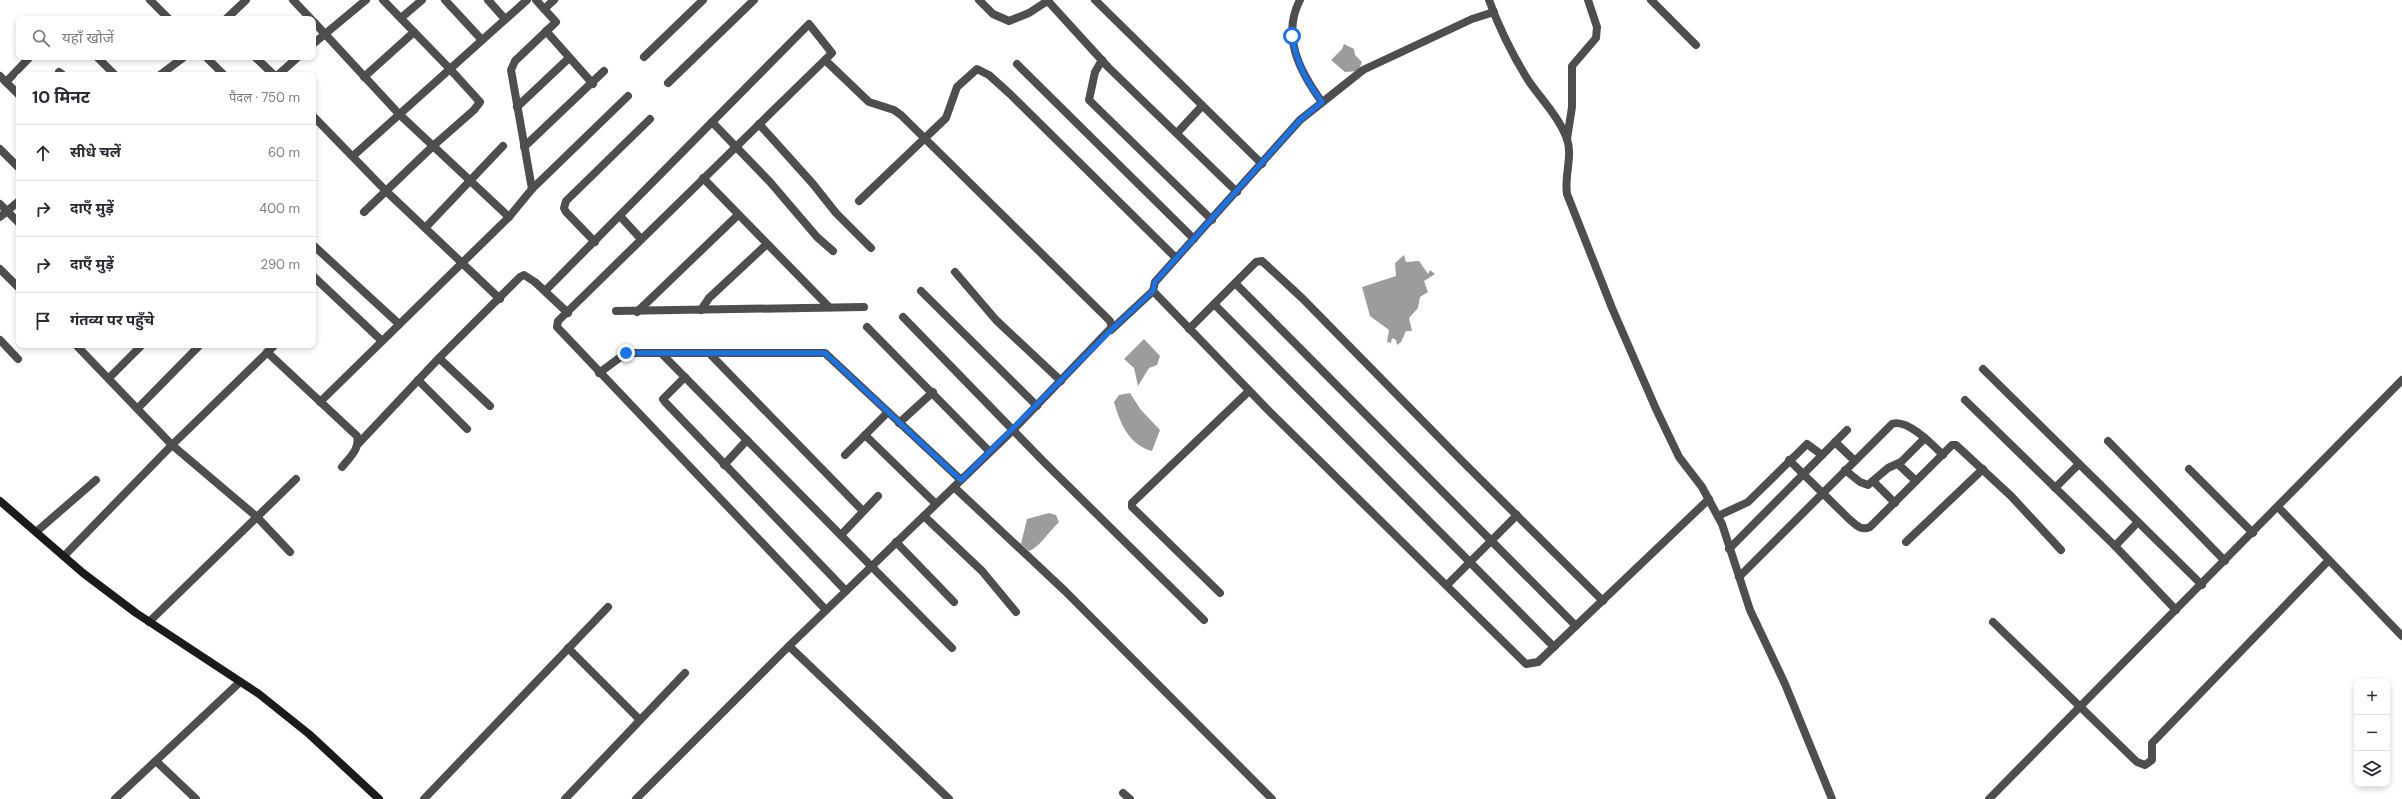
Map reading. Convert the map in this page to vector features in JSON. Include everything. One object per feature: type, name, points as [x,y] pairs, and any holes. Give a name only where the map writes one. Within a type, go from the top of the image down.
[{"type":"street","points":[[150,0],[166,16]]},
{"type":"street","points":[[292,0],[308,16]]},
{"type":"street","points":[[316,41],[366,0]]},
{"type":"street","points":[[364,212],[433,146],[474,110],[480,102],[383,0]]},
{"type":"street","points":[[401,18],[422,0]]},
{"type":"street","points":[[445,0],[482,40]]},
{"type":"street","points":[[488,0],[505,19]]},
{"type":"street","points":[[353,156],[526,0]]},
{"type":"street","points":[[532,189],[510,70],[515,61],[556,22],[536,0]]},
{"type":"street","points":[[544,8],[554,0]]},
{"type":"street","points":[[644,57],[703,0]]},
{"type":"street","points":[[668,83],[754,0]]},
{"type":"street","points":[[979,0],[994,14],[1009,21],[1029,13],[1048,0],[1102,60],[1237,192]]},
{"type":"street","points":[[1095,0],[1262,164]]},
{"type":"street","points":[[1300,0],[1292,18],[1292,36],[1296,59],[1306,80],[1322,102]]},
{"type":"street","points":[[1489,0],[1506,43],[1567,139]]},
{"type":"street","points":[[1588,0],[1597,27],[1596,38],[1572,66],[1572,106],[1567,139],[1569,150],[1566,178],[1567,194],[1612,308],[1679,457],[1709,499],[1718,516],[1750,610],[1786,684],[1832,799]]},
{"type":"street","points":[[1651,0],[1696,45]]},
{"type":"street","points":[[229,16],[242,1]]},
{"type":"street","points":[[636,799],[789,646],[1014,429],[1111,330],[1153,291],[1155,282],[1300,120],[1363,70],[1472,19],[1494,12]]},
{"type":"street","points":[[316,24],[399,114],[509,217]]},
{"type":"street","points":[[545,291],[809,24],[832,53],[641,239],[568,313],[558,321],[557,327],[599,373],[826,610]]},
{"type":"street","points":[[364,77],[414,32]]},
{"type":"street","points":[[546,32],[593,84]]},
{"type":"street","points":[[517,107],[569,58]]},
{"type":"street","points":[[16,92],[3,79],[26,60]]},
{"type":"street","points":[[100,60],[112,72]]},
{"type":"street","points":[[164,72],[180,60]]},
{"type":"street","points":[[209,60],[221,72]]},
{"type":"street","points":[[259,60],[271,72]]},
{"type":"street","points":[[281,72],[295,60]]},
{"type":"street","points":[[825,60],[869,102],[894,110],[1110,321],[1111,330]]},
{"type":"street","points":[[1102,60],[1095,72],[1089,100],[1212,220]]},
{"type":"street","points":[[1017,64],[1194,239]]},
{"type":"street","points":[[859,201],[950,112],[957,88],[977,69],[982,70],[1010,94],[1176,258]]},
{"type":"street","points":[[524,147],[593,84],[604,71]]},
{"type":"street","points":[[320,402],[509,217],[532,189],[628,96]]},
{"type":"street","points":[[1177,133],[1202,106]]},
{"type":"street","points":[[316,119],[386,191],[426,227],[461,264],[500,299]]},
{"type":"street","points":[[595,242],[566,212],[564,208],[566,201],[650,119]]},
{"type":"street","points":[[712,122],[736,146],[817,237],[833,251]]},
{"type":"street","points":[[759,124],[813,184],[836,213],[871,248]]},
{"type":"street","points":[[426,227],[503,146]]},
{"type":"street","points":[[0,149],[16,165]]},
{"type":"street","points":[[703,178],[829,307]]},
{"type":"street","points":[[0,204],[16,220]]},
{"type":"street","points":[[0,217],[16,204]]},
{"type":"street","points":[[637,312],[738,215]]},
{"type":"street","points":[[620,216],[641,239]]},
{"type":"street","points":[[700,310],[709,298],[767,244]]},
{"type":"street","points":[[316,248],[399,324]]},
{"type":"street","points":[[1189,329],[1256,262],[1262,261],[1302,298],[1603,601]]},
{"type":"street","points":[[0,269],[16,285]]},
{"type":"street","points":[[955,272],[996,320],[1061,381]]},
{"type":"street","points":[[342,467],[357,449],[359,443],[418,380],[500,299],[520,277],[524,276],[535,282],[568,313]]},
{"type":"street","points":[[316,279],[382,341]]},
{"type":"street","points":[[1235,283],[1576,626]]},
{"type":"street","points":[[921,291],[1037,406]]},
{"type":"street","points":[[1153,291],[1249,391],[1526,664],[1538,662],[1709,499]]},
{"type":"street","points":[[1214,304],[1554,647]]},
{"type":"street","points":[[616,311],[637,312],[864,307]]},
{"type":"street","points":[[904,317],[1014,429],[1049,467],[1204,620]]},
{"type":"street","points":[[867,327],[933,392],[990,452]]},
{"type":"street","points":[[0,340],[18,359]]},
{"type":"street","points":[[79,348],[172,445],[256,517],[290,552]]},
{"type":"street","points":[[109,378],[139,348]]},
{"type":"street","points":[[138,408],[197,348]]},
{"type":"street","points":[[64,556],[172,445],[272,348]]},
{"type":"street","points":[[267,352],[354,432],[359,443]]},
{"type":"street","points":[[599,373],[626,353],[825,353],[961,480]]},
{"type":"street","points":[[709,353],[863,511]]},
{"type":"street","points":[[662,354],[952,648]]},
{"type":"street","points":[[439,358],[490,406]]},
{"type":"street","points":[[1983,369],[2202,585]]},
{"type":"street","points":[[685,377],[663,399],[724,465],[846,591]]},
{"type":"street","points":[[418,380],[466,430]]},
{"type":"street","points":[[1990,799],[2402,380]]},
{"type":"street","points":[[1220,593],[1132,507],[1132,502],[1249,391]]},
{"type":"street","points":[[899,423],[933,392]]},
{"type":"street","points":[[1966,400],[2115,546],[2176,610]]},
{"type":"street","points":[[845,455],[888,412]]},
{"type":"street","points":[[1739,577],[1845,470],[1896,422],[1925,438],[1942,455]]},
{"type":"street","points":[[1729,549],[1847,430]]},
{"type":"street","points":[[865,435],[936,504]]},
{"type":"street","points":[[1845,470],[1865,485],[1873,481],[1888,468],[1898,464],[1925,438]]},
{"type":"street","points":[[724,465],[748,440]]},
{"type":"street","points":[[2108,441],[2225,561]]},
{"type":"street","points":[[1836,442],[1855,461]]},
{"type":"street","points":[[1718,516],[1748,502],[1789,460],[1807,444],[1822,455]]},
{"type":"street","points":[[1789,460],[1860,528],[1870,527],[1942,455],[1952,446],[1956,445],[1983,469],[2061,550]]},
{"type":"street","points":[[1898,464],[1916,481]]},
{"type":"street","points":[[2055,488],[2079,464]]},
{"type":"street","points":[[1906,542],[1983,469]]},
{"type":"street","points":[[2189,469],[2253,533]]},
{"type":"street","points":[[149,622],[296,479]]},
{"type":"street","points":[[36,532],[96,480]]},
{"type":"street","points":[[1873,481],[1895,502]]},
{"type":"street","points":[[954,487],[1065,591],[1272,799]]},
{"type":"street","points":[[840,535],[878,496]]},
{"type":"street","points":[[0,501],[64,556],[149,622],[240,682],[309,734],[379,799]]},
{"type":"street","points":[[2278,507],[2402,636]]},
{"type":"street","points":[[1447,585],[1518,515]]},
{"type":"street","points":[[924,516],[982,571],[1005,596],[1016,612]]},
{"type":"street","points":[[2115,546],[2138,522]]},
{"type":"street","points":[[896,542],[954,602]]},
{"type":"street","points":[[1993,622],[2137,762],[2142,765],[2148,764],[2152,760],[2152,743],[2329,560]]},
{"type":"street","points":[[424,799],[608,607]]},
{"type":"street","points":[[789,646],[949,799]]},
{"type":"street","points":[[568,648],[640,720]]},
{"type":"street","points":[[565,799],[685,673]]},
{"type":"street","points":[[115,799],[240,682]]},
{"type":"street","points":[[156,760],[196,799]]},
{"type":"shaded area","points":[[1344,44],[1354,49],[1355,55],[1362,62],[1358,71],[1345,72],[1331,60],[1342,49]]},
{"type":"shaded area","points":[[1404,255],[1406,262],[1419,261],[1428,274],[1430,270],[1435,274],[1424,281],[1428,292],[1420,297],[1418,308],[1409,318],[1412,331],[1406,331],[1401,342],[1397,345],[1396,340],[1392,338],[1391,343],[1387,342],[1389,330],[1370,316],[1362,287],[1396,276],[1395,263]]},
{"type":"shaded area","points":[[1144,339],[1160,356],[1157,365],[1149,368],[1138,386],[1134,368],[1124,359]]},
{"type":"shaded area","points":[[1130,393],[1141,410],[1160,430],[1152,451],[1137,444],[1131,438],[1119,418],[1114,402],[1119,395]]},
{"type":"shaded area","points":[[1049,513],[1056,515],[1059,522],[1041,542],[1029,551],[1021,544],[1027,519]]},
{"type":"route","points":[[626,353],[825,353],[961,480],[1014,429],[1111,330],[1153,291],[1155,282],[1300,120],[1322,102],[1306,80],[1296,59],[1292,36]]}]
